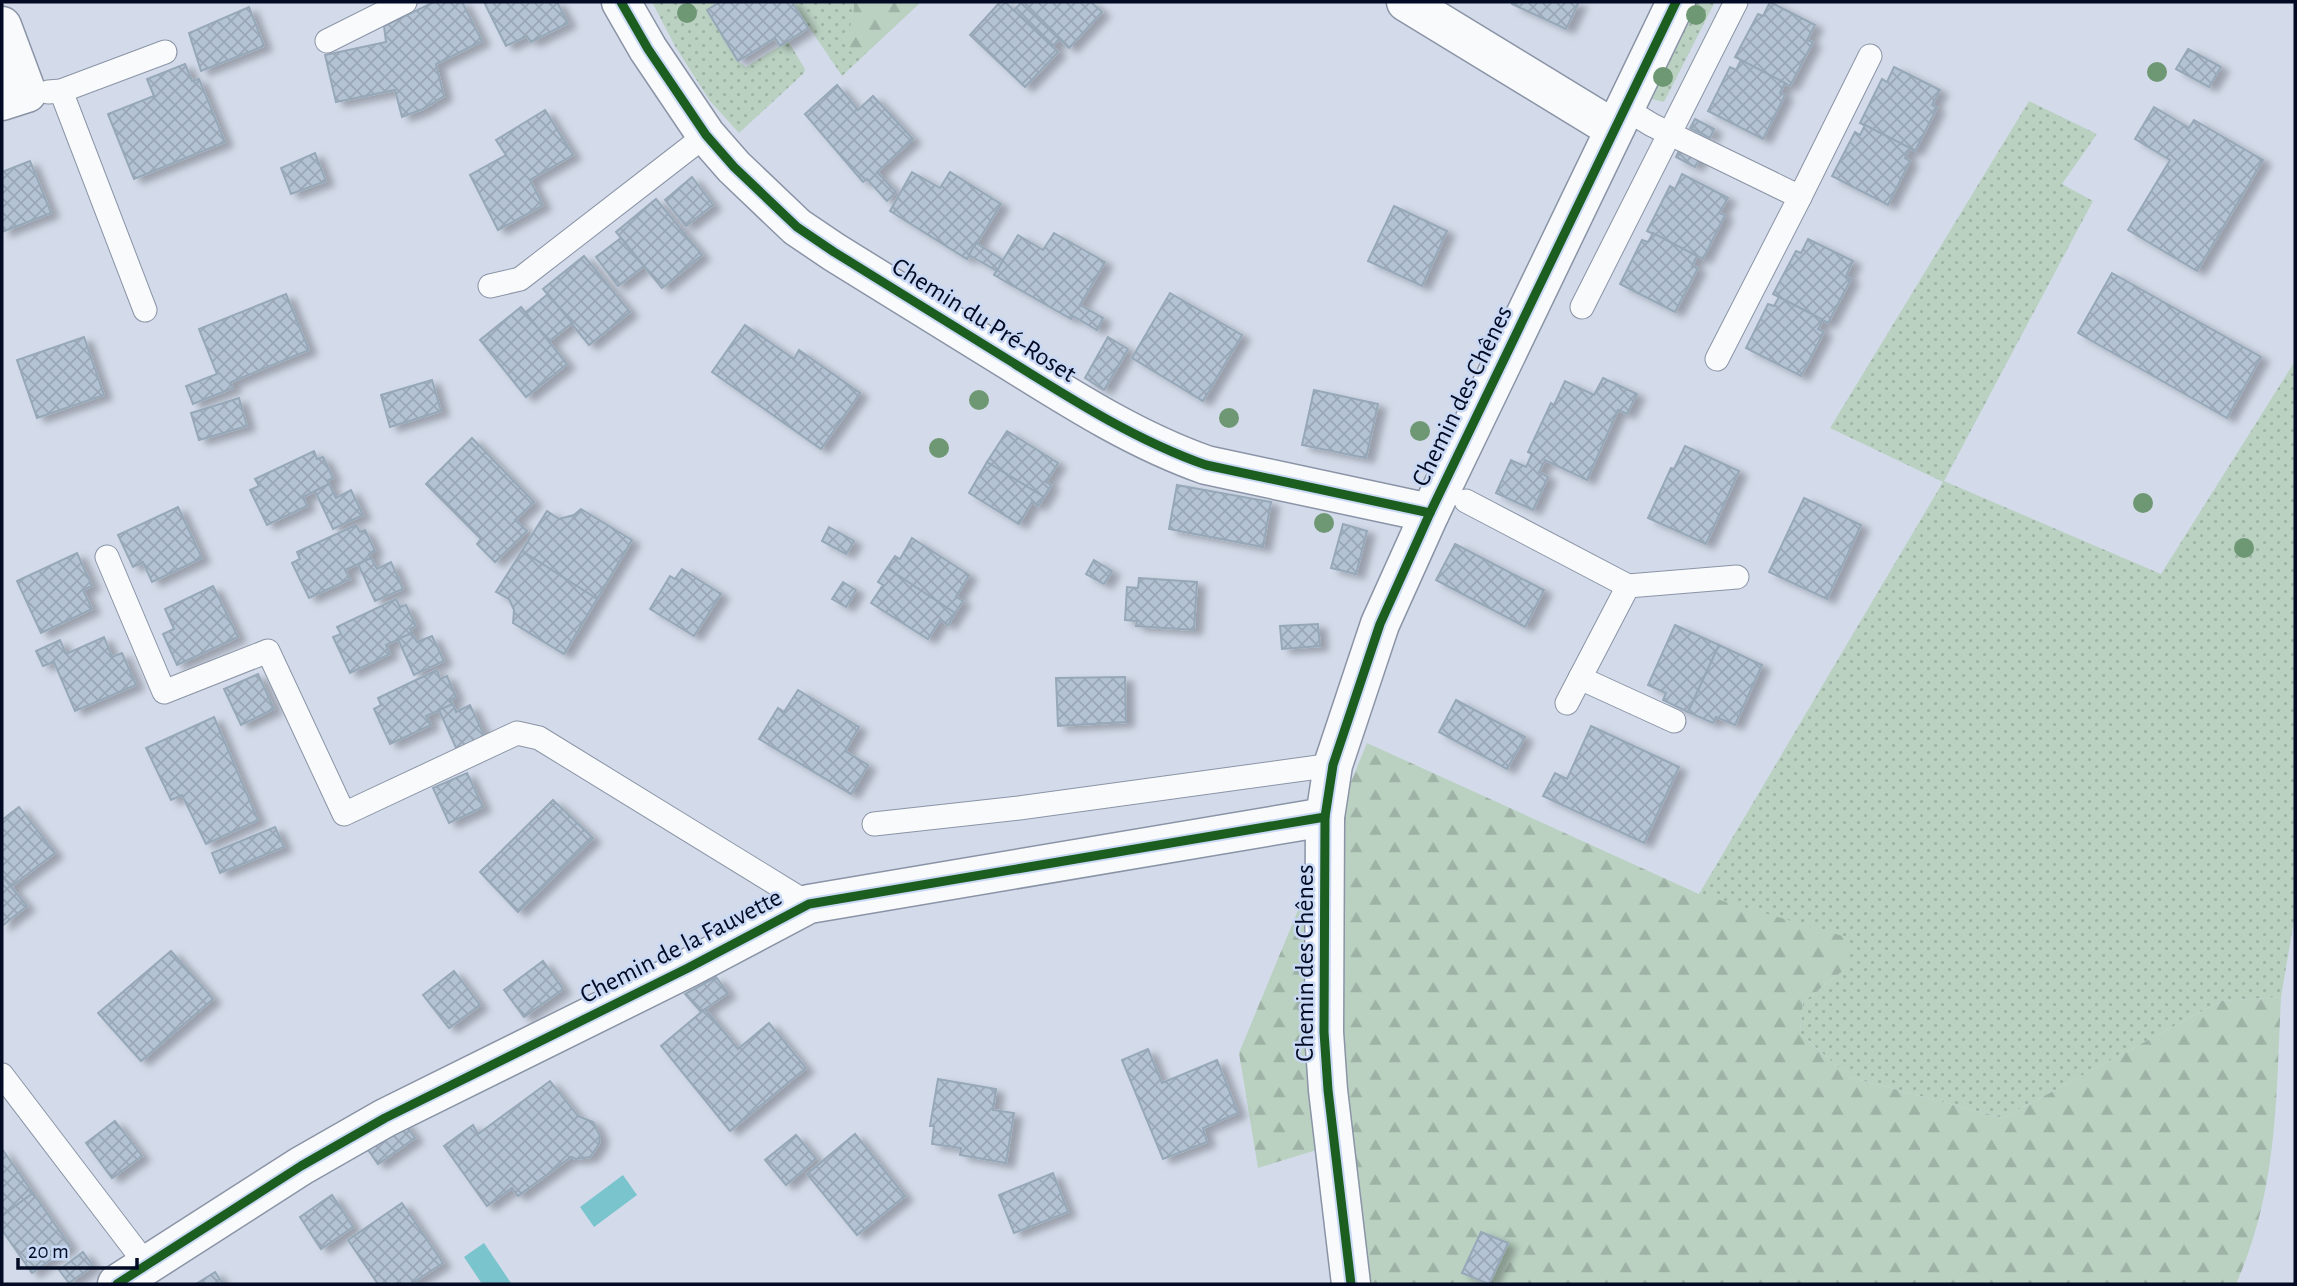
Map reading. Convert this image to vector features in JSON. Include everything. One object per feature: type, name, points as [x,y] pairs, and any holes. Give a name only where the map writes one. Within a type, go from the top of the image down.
[{"type":"street","name":"Chemin du Pré-Roset","points":[[621,2],[648,49],[706,135],[734,167],[797,227],[1074,401],[1149,442],[1206,465],[1430,513]]},
{"type":"street","points":[[1406,2],[1619,118]]},
{"type":"street","name":"Chemin des Chênes","points":[[1351,1284],[1328,1090],[1324,1032],[1325,817],[1333,765],[1380,624],[1430,513],[1676,2]]},
{"type":"street","points":[[2,26],[30,95]]},
{"type":"street","name":"Chemin de la Fauvette","points":[[131,1274],[301,1166],[384,1118],[688,968],[809,904],[1325,817]]},
{"type":"lane","points":[[327,41],[405,2]]},
{"type":"lane","points":[[1582,307],[1735,2]]},
{"type":"lane","points":[[145,310],[30,95],[165,52]]},
{"type":"lane","points":[[1717,359],[1870,56]]},
{"type":"lane","points":[[1619,118],[1669,133],[1800,197]]},
{"type":"lane","points":[[490,286],[520,279],[706,135]]},
{"type":"lane","points":[[1466,501],[1628,586],[1737,577]]},
{"type":"lane","name":"Chemin de la Fauvette","points":[[107,557],[164,692],[268,650],[344,814],[517,733],[539,738],[809,904]]},
{"type":"lane","points":[[1567,703],[1628,586]]},
{"type":"lane","points":[[1580,678],[1674,721]]},
{"type":"lane","points":[[874,824],[1019,808],[1333,765]]},
{"type":"lane","name":"Chemin de la Fauvette","points":[[2,1075],[131,1274]]},
{"type":"green space","points":[[652,2],[720,2],[707,10],[738,61],[746,67],[788,41],[805,69],[804,73],[739,133],[710,101],[675,46]]},
{"type":"green space","points":[[792,2],[921,2],[842,76]]},
{"type":"green space","points":[[854,2],[921,2],[860,58],[847,49]]},
{"type":"green space","points":[[1694,2],[1715,2],[1664,102],[1652,99],[1651,86]]},
{"type":"green space","points":[[2029,101],[2097,134],[2062,184],[2093,201],[1944,481],[2161,574],[2295,361],[2295,915],[2281,997],[2221,1001],[2003,1118],[1849,1077],[1800,1033],[1803,1002],[1849,966],[1699,894],[1943,482],[1830,428]]},
{"type":"green space","points":[[1367,743],[1699,894],[1846,937],[1849,966],[1803,1002],[1800,1033],[1849,1077],[2003,1118],[2221,1001],[2281,997],[2276,1107],[2267,1179],[2250,1249],[2236,1284],[1334,1284],[1320,1149],[1258,1168],[1239,1053]]},
{"type":"water","points":[[623,1175],[637,1195],[594,1227],[580,1207]]},
{"type":"water","points":[[484,1243],[511,1283],[482,1284],[464,1257]]},
{"type":"building","points":[[434,2],[462,2],[482,41],[436,64],[444,96],[423,109],[402,117],[395,90],[336,102],[325,55],[386,42],[384,26]]},
{"type":"building","points":[[484,2],[557,2],[568,23],[531,42],[527,36],[506,46]]},
{"type":"building","points":[[720,2],[792,2],[808,28],[780,46],[775,38],[738,61],[707,10]]},
{"type":"building","points":[[1000,2],[1005,2],[1058,52],[1025,87],[970,35]]},
{"type":"building","points":[[1020,2],[1091,2],[1102,12],[1069,48]]},
{"type":"building","points":[[1579,2],[1566,29],[1512,4]]},
{"type":"building","points":[[1770,2],[1815,25],[1807,40],[1813,42],[1790,86],[1735,57],[1758,14],[1763,16]]},
{"type":"building","points":[[1021,3],[1059,39],[1053,46],[1014,10]]},
{"type":"building","points":[[249,7],[264,46],[201,71],[189,33]]},
{"type":"building","points":[[2188,49],[2221,67],[2209,87],[2176,69]]},
{"type":"building","points":[[1741,60],[1785,83],[1780,93],[1785,95],[1763,139],[1708,111],[1730,67],[1736,70]]},
{"type":"building","points":[[185,64],[192,81],[199,79],[225,142],[134,179],[108,114],[154,96],[147,79]]},
{"type":"building","points":[[1894,67],[1940,90],[1932,105],[1937,108],[1915,151],[1860,123],[1882,79],[1887,82]]},
{"type":"building","points":[[837,85],[858,110],[873,96],[913,139],[877,172],[896,192],[887,201],[867,179],[863,182],[805,114]]},
{"type":"building","points":[[2154,107],[2189,128],[2194,120],[2263,160],[2197,271],[2128,230],[2170,160],[2135,139]]},
{"type":"building","points":[[545,110],[573,155],[530,180],[543,205],[498,230],[470,175],[506,155],[496,140]]},
{"type":"building","points":[[1695,119],[1714,129],[1710,138],[1690,128]]},
{"type":"building","points":[[1865,125],[1910,148],[1905,158],[1910,161],[1888,205],[1832,176],[1855,132],[1860,135]]},
{"type":"building","points":[[1681,146],[1701,156],[1695,167],[1676,157]]},
{"type":"building","points":[[315,153],[326,181],[291,194],[281,168]]},
{"type":"building","points":[[30,161],[51,213],[2,232],[2,172]]},
{"type":"building","points":[[912,172],[940,188],[950,172],[1001,204],[967,259],[890,211]]},
{"type":"building","points":[[1682,174],[1728,198],[1719,213],[1725,215],[1703,259],[1647,231],[1670,186],[1675,189]]},
{"type":"building","points":[[692,177],[713,205],[686,226],[665,200]]},
{"type":"building","points":[[656,199],[702,255],[662,288],[616,232]]},
{"type":"building","points":[[1394,206],[1447,231],[1422,286],[1368,261]]},
{"type":"building","points":[[1054,233],[1105,262],[1080,305],[1103,318],[1097,330],[1073,316],[1071,319],[994,275],[1018,235],[1043,250]]},
{"type":"building","points":[[1653,233],[1697,256],[1692,266],[1698,268],[1675,312],[1620,284],[1642,240],[1648,242]]},
{"type":"building","points":[[621,238],[644,266],[618,286],[596,257]]},
{"type":"building","points":[[1808,239],[1853,261],[1846,276],[1851,279],[1828,323],[1773,294],[1796,251],[1801,253]]},
{"type":"building","points":[[976,243],[1003,260],[997,271],[969,255]]},
{"type":"building","points":[[584,256],[630,312],[589,345],[543,289]]},
{"type":"building","points":[[2112,273],[2261,357],[2227,418],[2078,333]]},
{"type":"building","points":[[1170,293],[1242,335],[1203,401],[1132,358]]},
{"type":"building","points":[[286,294],[309,350],[231,382],[233,388],[193,404],[186,386],[217,374],[199,329]]},
{"type":"building","points":[[548,294],[572,323],[548,342],[525,313]]},
{"type":"building","points":[[1779,297],[1823,320],[1818,329],[1824,332],[1801,376],[1746,348],[1768,304],[1774,306]]},
{"type":"building","points":[[521,307],[567,364],[526,397],[480,340]]},
{"type":"building","points":[[745,325],[794,359],[799,350],[860,393],[821,449],[712,372]]},
{"type":"building","points":[[84,337],[104,395],[37,418],[17,360]]},
{"type":"building","points":[[1108,337],[1128,349],[1104,390],[1085,378]]},
{"type":"building","points":[[1603,378],[1637,394],[1627,414],[1618,410],[1587,480],[1545,460],[1539,472],[1548,477],[1533,510],[1496,493],[1511,460],[1526,467],[1532,454],[1528,452],[1551,403],[1554,405],[1565,381],[1594,395]]},
{"type":"building","points":[[432,380],[441,411],[390,427],[381,395]]},
{"type":"building","points":[[1314,390],[1378,404],[1366,458],[1302,445]]},
{"type":"building","points":[[239,398],[247,426],[199,440],[191,413]]},
{"type":"building","points":[[1007,431],[1058,463],[1046,482],[1051,485],[1044,497],[987,462]]},
{"type":"building","points":[[472,438],[534,502],[515,520],[527,531],[495,562],[477,544],[481,539],[426,484]]},
{"type":"building","points":[[1685,446],[1739,471],[1706,544],[1648,518],[1671,468],[1674,469]]},
{"type":"building","points":[[314,451],[317,459],[323,457],[333,478],[327,481],[329,484],[303,497],[307,506],[267,525],[250,490],[259,486],[255,479]]},
{"type":"building","points":[[987,462],[1044,497],[1038,506],[1032,502],[1019,524],[969,493]]},
{"type":"building","points":[[329,484],[336,498],[351,490],[363,515],[333,529],[315,491]]},
{"type":"building","points":[[1177,485],[1271,502],[1263,547],[1169,529]]},
{"type":"building","points":[[1804,498],[1861,525],[1827,599],[1769,572]]},
{"type":"building","points":[[178,507],[202,558],[152,582],[143,562],[133,567],[118,535]]},
{"type":"building","points":[[581,509],[632,540],[597,599],[522,551],[547,511],[559,519],[574,515]]},
{"type":"building","points":[[1343,524],[1367,531],[1356,574],[1331,568]]},
{"type":"building","points":[[356,525],[360,532],[365,530],[375,551],[369,554],[371,558],[345,570],[350,579],[309,598],[292,563],[300,559],[297,552]]},
{"type":"building","points":[[829,527],[854,541],[846,554],[822,541]]},
{"type":"building","points":[[912,538],[969,575],[956,597],[963,601],[955,613],[887,568],[895,556],[900,559]]},
{"type":"building","points":[[1455,544],[1544,590],[1525,627],[1436,580]]},
{"type":"building","points":[[522,551],[597,599],[564,654],[513,623],[514,610],[509,599],[496,592]]},
{"type":"building","points":[[77,553],[92,586],[83,590],[92,609],[41,633],[17,581]]},
{"type":"building","points":[[371,558],[377,569],[391,562],[403,589],[375,601],[358,564]]},
{"type":"building","points":[[1094,560],[1112,571],[1104,584],[1086,574]]},
{"type":"building","points":[[887,568],[955,613],[948,625],[940,620],[928,639],[871,603],[883,585],[878,582]]},
{"type":"building","points":[[682,569],[721,594],[694,636],[650,609],[670,576],[675,579]]},
{"type":"building","points":[[1139,578],[1197,582],[1194,630],[1136,626],[1137,621],[1125,620],[1127,587],[1138,588]]},
{"type":"building","points":[[843,582],[856,590],[846,607],[832,599]]},
{"type":"building","points":[[213,586],[238,637],[177,665],[163,634],[174,629],[165,609]]},
{"type":"building","points":[[396,599],[400,607],[406,605],[416,626],[410,629],[412,633],[386,645],[390,654],[350,673],[333,637],[341,634],[337,627]]},
{"type":"building","points":[[1318,624],[1320,646],[1282,649],[1280,626]]},
{"type":"building","points":[[1675,625],[1719,645],[1688,712],[1663,700],[1666,693],[1648,685]]},
{"type":"building","points":[[412,633],[417,642],[432,636],[444,661],[414,675],[398,639]]},
{"type":"building","points":[[104,637],[112,657],[122,653],[136,685],[75,711],[54,662],[43,666],[36,651],[60,640],[66,654]]},
{"type":"building","points":[[1719,645],[1762,665],[1735,725],[1716,717],[1713,723],[1688,712]]},
{"type":"building","points":[[437,670],[440,679],[447,676],[456,697],[450,700],[453,704],[426,716],[431,725],[390,744],[374,709],[381,705],[378,698]]},
{"type":"building","points":[[258,674],[274,709],[241,725],[224,689]]},
{"type":"building","points":[[1125,677],[1126,722],[1058,726],[1056,678]]},
{"type":"building","points":[[798,690],[859,727],[845,751],[868,765],[851,794],[759,739],[778,708],[784,712]]},
{"type":"building","points":[[1456,700],[1525,737],[1507,769],[1439,732]]},
{"type":"building","points":[[453,704],[456,712],[470,705],[485,737],[457,750],[439,710]]},
{"type":"building","points":[[214,717],[258,820],[206,844],[182,795],[171,800],[146,748]]},
{"type":"building","points":[[1591,726],[1679,767],[1644,843],[1543,796],[1555,773],[1567,779]]},
{"type":"building","points":[[467,773],[483,807],[449,823],[433,788]]},
{"type":"building","points":[[553,800],[593,838],[518,912],[480,872]]},
{"type":"building","points":[[19,807],[55,853],[12,886],[2,876],[2,820]]},
{"type":"building","points":[[275,827],[284,847],[220,873],[212,853]]},
{"type":"building","points":[[2,876],[27,906],[2,926]]},
{"type":"building","points":[[171,951],[213,999],[141,1061],[98,1013]]},
{"type":"building","points":[[543,961],[563,989],[524,1017],[504,990]]},
{"type":"building","points":[[454,971],[480,1005],[449,1028],[423,995]]},
{"type":"building","points":[[716,977],[728,993],[701,1012],[685,994]]},
{"type":"building","points":[[705,1009],[738,1049],[769,1023],[806,1068],[730,1131],[661,1046]]},
{"type":"building","points":[[1148,1049],[1162,1083],[1217,1060],[1238,1113],[1203,1128],[1207,1142],[1163,1159],[1122,1060]]},
{"type":"building","points":[[938,1079],[996,1089],[993,1110],[1014,1113],[1006,1163],[960,1155],[961,1148],[932,1144],[934,1126],[930,1126]]},
{"type":"building","points":[[550,1081],[578,1116],[593,1122],[600,1136],[599,1144],[590,1157],[571,1157],[518,1196],[512,1188],[487,1206],[444,1146],[473,1125],[478,1134]]},
{"type":"building","points":[[115,1121],[142,1156],[112,1178],[86,1143]]},
{"type":"building","points":[[403,1121],[415,1138],[378,1164],[364,1144]]},
{"type":"building","points":[[855,1134],[905,1196],[857,1235],[807,1174]]},
{"type":"building","points":[[796,1135],[816,1159],[786,1185],[765,1160]]},
{"type":"building","points":[[2,1149],[33,1193],[2,1216]]},
{"type":"building","points":[[1053,1173],[1068,1212],[1014,1233],[999,1195]]},
{"type":"building","points":[[33,1193],[70,1246],[32,1273],[2,1230],[2,1216]]},
{"type":"building","points":[[332,1195],[353,1227],[321,1249],[300,1217]]},
{"type":"building","points":[[402,1203],[443,1263],[411,1284],[378,1284],[348,1240]]},
{"type":"building","points":[[1481,1232],[1508,1243],[1489,1284],[1462,1273]]},
{"type":"building","points":[[83,1252],[93,1266],[69,1283],[59,1270]]},
{"type":"building","points":[[215,1272],[223,1284],[196,1284]]},
{"type":"cycle path","points":[[621,2],[648,49],[706,135],[734,167],[797,227],[834,252],[1079,404],[1154,444],[1206,465],[1430,513]]},
{"type":"cycle path","points":[[1351,1284],[1328,1090],[1324,1032],[1325,817],[1333,765],[1380,624],[1430,513],[1676,2]]},
{"type":"cycle path","points":[[117,1284],[301,1166],[385,1118],[688,968],[809,904],[1325,817]]}]
